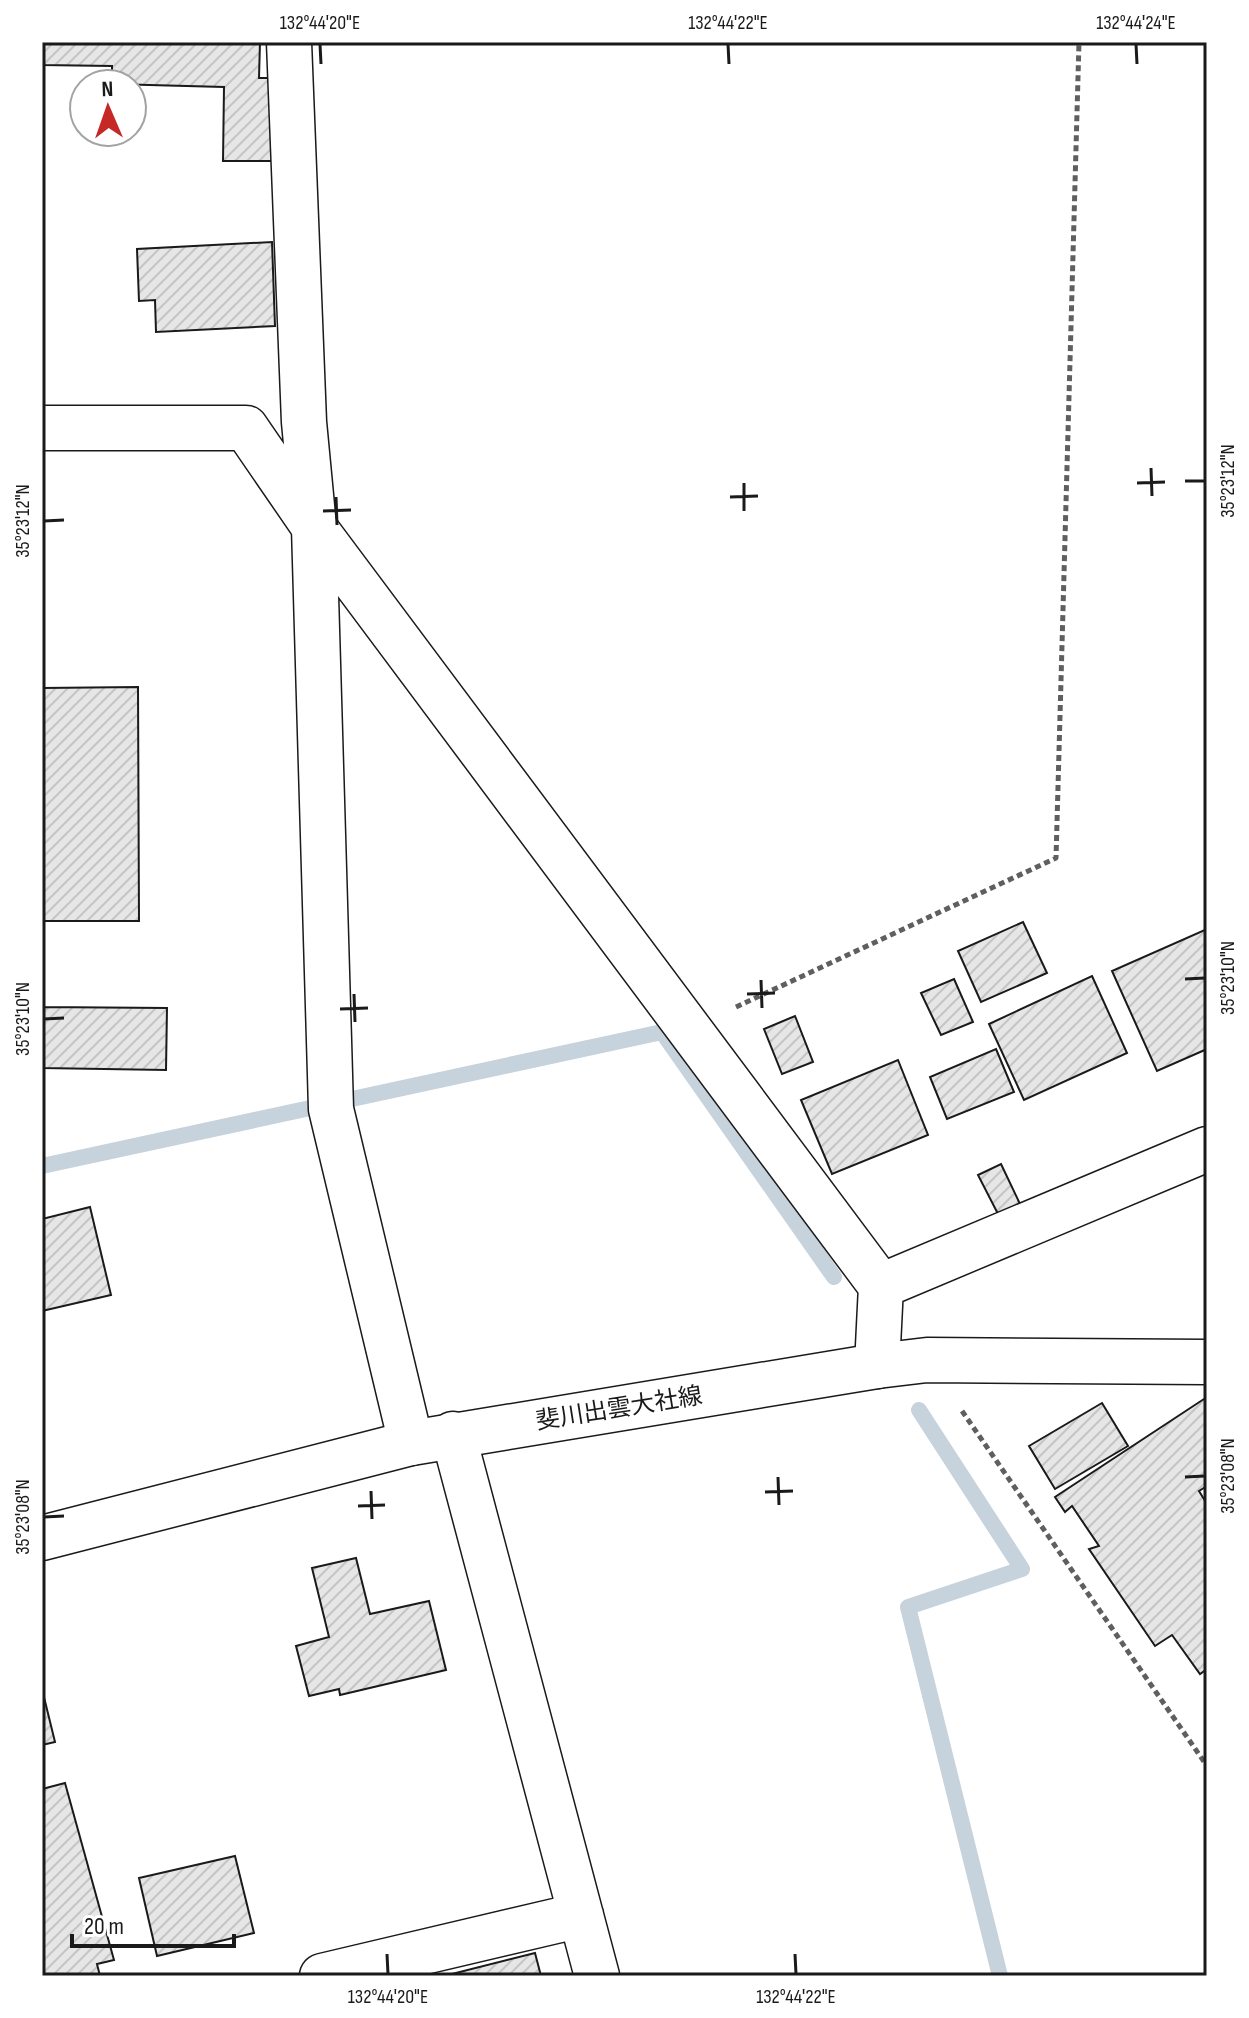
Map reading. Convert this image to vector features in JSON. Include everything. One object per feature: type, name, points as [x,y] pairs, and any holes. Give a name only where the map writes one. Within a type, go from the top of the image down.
[{"type":"street","points":[[289,42],[304,422],[314,527],[331,1109],[411,1443]]},
{"type":"street","points":[[42,428],[246,428],[314,527],[881,1286],[877,1366]]},
{"type":"street","points":[[881,1286],[1207,1149]]},
{"type":"street","name":"斐川出雲大社線","points":[[42,1538],[453,1434],[877,1366],[927,1360],[1207,1362]]},
{"type":"street","points":[[453,1434],[597,1976]]},
{"type":"street","points":[[322,1976],[581,1915]]},
{"type":"path","points":[[688,1030],[1056,858],[1079,42]]},
{"type":"path","points":[[927,1360],[1207,1766]]},
{"type":"building","points":[[42,42],[260,42],[259,78],[282,78],[281,161],[223,161],[224,87],[148,85],[148,68],[42,65]]},
{"type":"building","points":[[272,242],[275,326],[156,332],[155,300],[139,301],[137,249]]},
{"type":"building","points":[[138,687],[139,921],[42,921],[42,688]]},
{"type":"building","points":[[1023,922],[1047,973],[981,1002],[958,951]]},
{"type":"building","points":[[1207,929],[1207,1049],[1157,1071],[1112,971]]},
{"type":"building","points":[[1092,976],[1127,1053],[1024,1100],[989,1024]]},
{"type":"building","points":[[954,979],[973,1022],[941,1035],[921,993]]},
{"type":"building","points":[[42,1007],[167,1008],[166,1070],[42,1068]]},
{"type":"building","points":[[795,1016],[813,1062],[782,1074],[764,1029]]},
{"type":"building","points":[[996,1049],[1014,1092],[947,1119],[930,1077]]},
{"type":"building","points":[[898,1060],[928,1135],[832,1174],[801,1100]]},
{"type":"building","points":[[1001,1164],[1020,1204],[998,1214],[978,1175]]},
{"type":"building","points":[[90,1207],[111,1295],[42,1311],[42,1219]]},
{"type":"building","points":[[1207,1397],[1207,1486],[1199,1491],[1207,1504],[1207,1669],[1200,1674],[1172,1635],[1155,1646],[1089,1549],[1099,1546],[1072,1506],[1065,1512],[1055,1497]]},
{"type":"building","points":[[1102,1403],[1128,1446],[1055,1489],[1029,1446]]},
{"type":"building","points":[[356,1558],[370,1614],[429,1601],[446,1670],[340,1695],[339,1689],[309,1696],[296,1646],[329,1637],[312,1568]]},
{"type":"building","points":[[42,1689],[55,1742],[42,1745]]},
{"type":"building","points":[[65,1783],[114,1960],[97,1964],[100,1976],[42,1976],[42,1789]]},
{"type":"building","points":[[235,1856],[254,1933],[157,1956],[139,1878]]},
{"type":"building","points":[[535,1953],[541,1976],[444,1976]]},
{"type":"waterway","points":[[42,1166],[662,1032],[834,1277]]},
{"type":"waterway","points":[[919,1410],[1022,1569],[908,1607],[1000,1976]]}]
